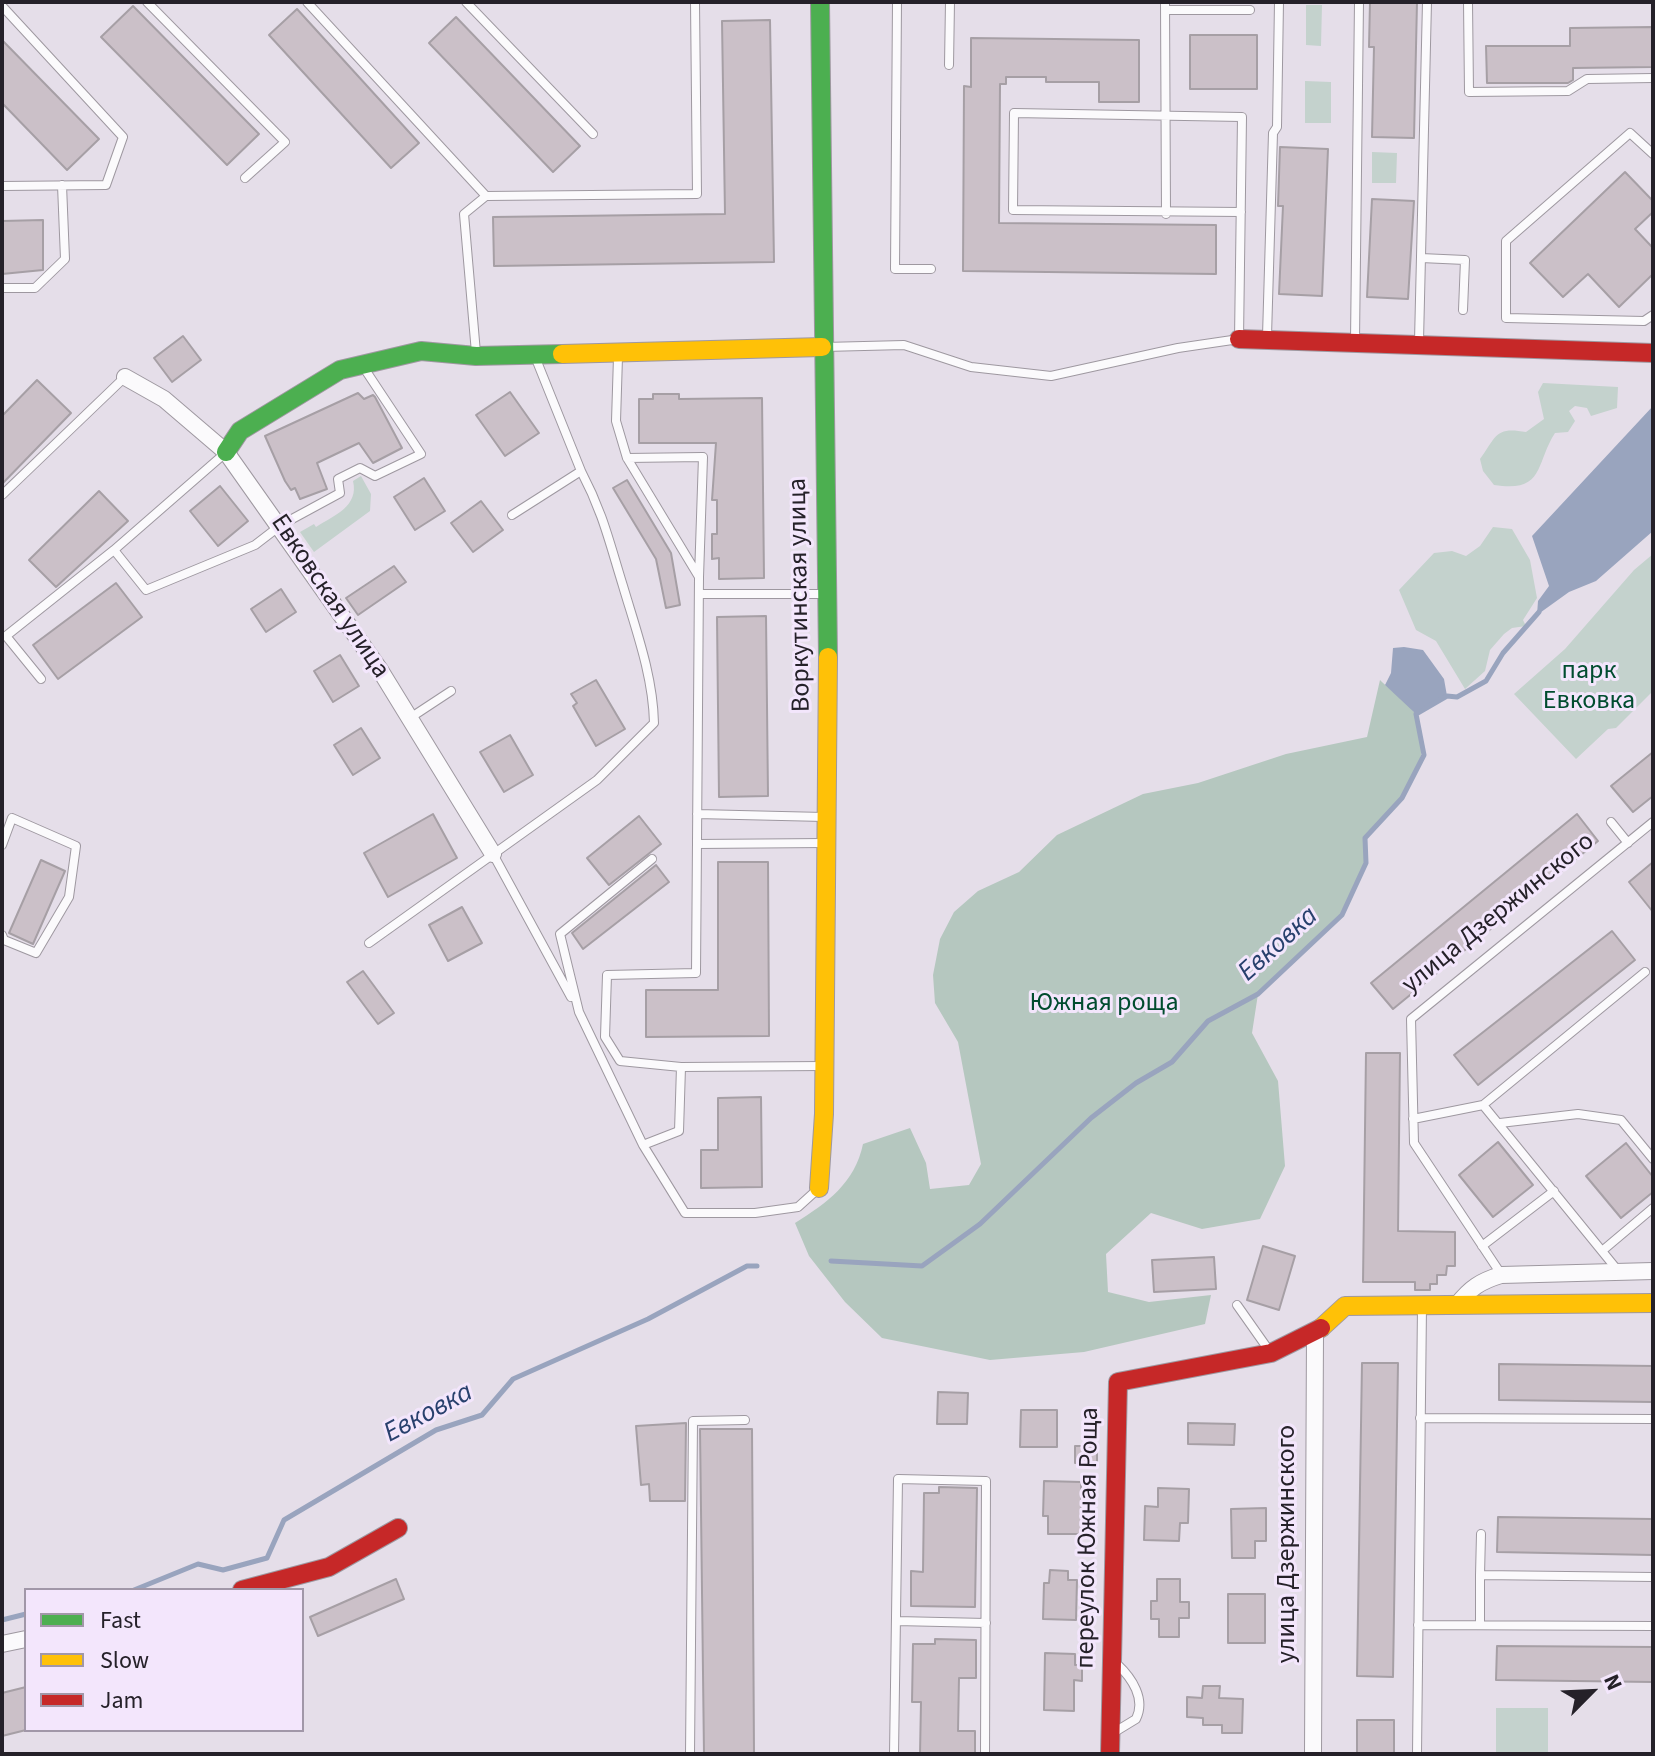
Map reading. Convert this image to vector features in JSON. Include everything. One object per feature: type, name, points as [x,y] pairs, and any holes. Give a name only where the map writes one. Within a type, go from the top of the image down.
[{"type":"street","name":"Воркутинская улица","points":[[819,1188],[828,843],[829,594],[822,347],[820,2]]},
{"type":"street","points":[[1239,339],[1653,353]]},
{"type":"street","points":[[226,452],[240,431],[317,383],[361,363],[421,351],[476,356],[822,347]]},
{"type":"street","name":"Евковская улица","points":[[125,377],[164,399],[226,452],[281,525],[410,718],[493,854]]},
{"type":"street","points":[[1457,1305],[1468,1291],[1482,1281],[1501,1275],[1653,1271]]},
{"type":"street","name":"переулок Южная Роща","points":[[1110,1754],[1118,1382],[1271,1353],[1315,1334],[1345,1306],[1653,1303]]},
{"type":"street","name":"улица Дзержинского","points":[[1313,1754],[1315,1334]]},
{"type":"street","points":[[250,1588],[329,1567],[398,1528]]},
{"type":"street","points":[[2,1644],[24,1639]]},
{"type":"lane","points":[[147,2],[285,142],[245,178]]},
{"type":"lane","points":[[307,2],[486,196]]},
{"type":"lane","points":[[466,2],[593,134]]},
{"type":"lane","points":[[476,356],[464,214],[486,196],[697,194],[695,2]]},
{"type":"lane","points":[[897,2],[895,269],[931,269]]},
{"type":"lane","points":[[949,65],[950,2]]},
{"type":"lane","points":[[1267,340],[1279,2]]},
{"type":"lane","points":[[1355,345],[1359,2]]},
{"type":"lane","points":[[1419,346],[1427,2]]},
{"type":"lane","points":[[1468,2],[1469,92],[1568,91],[1587,79],[1653,78]]},
{"type":"lane","points":[[2,6],[123,137],[106,185],[2,186]]},
{"type":"lane","points":[[1166,214],[1165,6],[1250,10]]},
{"type":"lane","points":[[822,347],[904,345],[971,367],[1051,376],[1178,348],[1239,339],[1241,212],[1242,117],[1014,113],[1013,210],[1166,214],[1241,212]]},
{"type":"lane","points":[[1653,154],[1630,133],[1506,241],[1506,318],[1644,321],[1653,315]]},
{"type":"lane","points":[[2,288],[35,288],[65,259],[62,185]]},
{"type":"lane","points":[[1421,258],[1465,260],[1463,310]]},
{"type":"lane","points":[[618,352],[616,421],[627,458],[699,577]]},
{"type":"lane","points":[[369,943],[597,780],[654,723],[654,704],[634,614],[603,512],[581,471],[534,354]]},
{"type":"lane","points":[[114,550],[146,590],[255,545],[281,525],[340,493],[338,479],[360,468],[375,476],[421,454],[361,363]]},
{"type":"lane","points":[[2,495],[125,377]]},
{"type":"lane","points":[[41,679],[6,636],[114,550],[226,452]]},
{"type":"lane","points":[[620,1061],[605,1037],[607,975],[696,973],[703,457],[627,458]]},
{"type":"lane","points":[[512,515],[581,471]]},
{"type":"lane","points":[[699,594],[829,594]]},
{"type":"lane","points":[[410,718],[451,691]]},
{"type":"lane","points":[[697,814],[828,817]]},
{"type":"lane","points":[[2,845],[12,818],[76,846],[69,897],[36,953],[4,940],[2,935]]},
{"type":"lane","points":[[1611,822],[1628,843]]},
{"type":"lane","name":"улица Дзержинского","points":[[1501,1275],[1414,1143],[1411,1019],[1653,822]]},
{"type":"lane","points":[[697,844],[828,843]]},
{"type":"lane","points":[[493,854],[579,1012],[643,1145],[685,1213],[755,1213],[798,1207],[819,1188]]},
{"type":"lane","points":[[579,1012],[560,934],[652,859]]},
{"type":"lane","points":[[1413,1119],[1483,1105],[1645,972]]},
{"type":"lane","points":[[620,1061],[681,1067],[824,1066]]},
{"type":"lane","points":[[608,1075],[620,1061]]},
{"type":"lane","points":[[643,1145],[679,1131],[681,1067]]},
{"type":"lane","points":[[1483,1105],[1620,1272]]},
{"type":"lane","points":[[1500,1123],[1578,1114],[1621,1120],[1653,1159]]},
{"type":"lane","points":[[1482,1246],[1554,1191]]},
{"type":"lane","points":[[1602,1251],[1653,1208]]},
{"type":"lane","points":[[1237,1305],[1271,1353]]},
{"type":"lane","points":[[1417,1754],[1422,1306]]},
{"type":"lane","points":[[1420,1418],[1653,1419]]},
{"type":"lane","points":[[690,1754],[693,1421],[745,1420]]},
{"type":"lane","points":[[894,1754],[898,1479],[986,1481],[985,1754]]},
{"type":"lane","points":[[1480,1625],[1481,1534]]},
{"type":"lane","points":[[1480,1575],[1653,1577]]},
{"type":"lane","points":[[896,1621],[986,1623]]},
{"type":"lane","points":[[1418,1625],[1653,1626]]},
{"type":"lane","points":[[1111,1733],[1136,1719],[1140,1705],[1134,1684],[1112,1662]]},
{"type":"green space","points":[[1306,5],[1322,5],[1321,46],[1306,45]]},
{"type":"green space","points":[[1305,81],[1331,82],[1331,123],[1305,123]]},
{"type":"green space","points":[[1372,152],[1397,153],[1396,183],[1372,183]]},
{"type":"green space","points":[[1543,383],[1618,387],[1617,408],[1591,416],[1587,408],[1575,406],[1569,411],[1575,421],[1568,432],[1555,433],[1536,474],[1530,480],[1522,485],[1494,485],[1483,471],[1480,459],[1497,435],[1508,431],[1526,432],[1544,419],[1538,392]]},
{"type":"green space","points":[[361,476],[371,494],[370,511],[314,552],[300,532],[314,524],[316,527],[344,509],[352,497],[353,481]]},
{"type":"green space","points":[[1493,527],[1512,529],[1530,560],[1537,598],[1523,620],[1526,626],[1512,628],[1504,634],[1490,650],[1485,671],[1465,689],[1436,641],[1416,630],[1399,590],[1434,553],[1452,551],[1466,556],[1480,546]]},
{"type":"green space","name":"парк Евковка","points":[[1653,554],[1653,691],[1616,728],[1608,729],[1576,759],[1514,694],[1565,649],[1634,570]]},
{"type":"green space","name":"Южная роща","points":[[1380,680],[1416,715],[1422,733],[1422,750],[1418,767],[1400,798],[1365,838],[1366,863],[1342,915],[1258,994],[1252,1033],[1278,1081],[1285,1166],[1260,1219],[1202,1229],[1151,1213],[1106,1254],[1108,1292],[1149,1302],[1211,1295],[1205,1324],[1084,1352],[990,1360],[882,1338],[845,1302],[809,1256],[795,1223],[838,1191],[854,1170],[863,1144],[910,1128],[926,1163],[930,1189],[969,1185],[981,1164],[958,1042],[935,1003],[933,975],[940,939],[954,912],[978,891],[1019,872],[1057,835],[1143,794],[1198,783],[1286,754],[1367,737]]},
{"type":"green space","points":[[1496,1708],[1548,1708],[1548,1754],[1496,1754]]},
{"type":"water","points":[[1653,406],[1653,531],[1596,581],[1569,592],[1537,615],[1538,601],[1549,586],[1532,536]]},
{"type":"water","points":[[1393,648],[1423,650],[1444,679],[1447,696],[1416,714],[1385,685],[1391,673]]},
{"type":"building","points":[[1370,2],[1417,2],[1414,138],[1372,137],[1374,47],[1369,47]]},
{"type":"building","points":[[133,6],[259,134],[227,165],[101,37]]},
{"type":"building","points":[[297,9],[419,143],[391,168],[269,35]]},
{"type":"building","points":[[456,17],[580,146],[553,172],[429,43]]},
{"type":"building","points":[[770,20],[774,262],[494,266],[493,217],[725,214],[722,21]]},
{"type":"building","points":[[1653,27],[1653,67],[1573,68],[1573,80],[1568,83],[1487,83],[1486,46],[1570,46],[1570,28]]},
{"type":"building","points":[[1190,35],[1257,35],[1257,89],[1190,89]]},
{"type":"building","points":[[971,38],[1139,40],[1139,102],[1099,102],[1099,82],[1046,82],[1046,77],[1006,77],[1006,84],[1000,84],[999,223],[1216,225],[1216,274],[963,271],[964,86],[971,87]]},
{"type":"building","points":[[2,40],[99,139],[67,170],[2,103]]},
{"type":"building","points":[[1280,147],[1328,149],[1322,296],[1279,294],[1283,206],[1278,206]]},
{"type":"building","points":[[1625,172],[1653,201],[1653,212],[1635,229],[1653,248],[1653,274],[1619,307],[1588,274],[1563,297],[1530,263]]},
{"type":"building","points":[[1372,199],[1414,201],[1408,299],[1367,297]]},
{"type":"building","points":[[43,220],[43,270],[2,274],[2,221]]},
{"type":"building","points":[[183,336],[201,360],[172,382],[154,358]]},
{"type":"building","points":[[37,380],[71,413],[2,484],[2,416]]},
{"type":"building","points":[[510,392],[539,433],[505,456],[476,415]]},
{"type":"building","points":[[358,393],[364,399],[375,397],[402,448],[373,463],[359,443],[317,463],[327,489],[300,499],[295,488],[291,490],[285,481],[265,436]]},
{"type":"building","points":[[653,394],[679,394],[679,399],[762,398],[764,578],[719,579],[719,558],[712,559],[712,534],[717,534],[717,500],[712,500],[716,443],[639,443],[639,399],[653,399]]},
{"type":"building","points":[[424,478],[445,511],[415,530],[394,497]]},
{"type":"building","points":[[627,480],[671,553],[680,605],[666,608],[656,559],[613,488]]},
{"type":"building","points":[[220,486],[248,521],[218,546],[190,511]]},
{"type":"building","points":[[99,491],[128,521],[56,587],[29,560]]},
{"type":"building","points":[[481,501],[503,530],[473,552],[451,523]]},
{"type":"building","points":[[394,566],[406,582],[358,615],[346,598]]},
{"type":"building","points":[[116,583],[142,617],[58,679],[33,645]]},
{"type":"building","points":[[281,589],[296,612],[266,632],[251,609]]},
{"type":"building","points":[[766,616],[768,796],[719,797],[717,617]]},
{"type":"building","points":[[340,655],[359,686],[333,702],[314,671]]},
{"type":"building","points":[[596,680],[625,729],[596,746],[573,706],[577,703],[571,694]]},
{"type":"building","points":[[361,728],[380,758],[353,775],[334,745]]},
{"type":"building","points":[[510,735],[533,775],[504,792],[480,752]]},
{"type":"building","points":[[1653,752],[1653,796],[1633,812],[1611,786]]},
{"type":"building","points":[[433,814],[457,858],[388,897],[364,853]]},
{"type":"building","points":[[1577,814],[1598,841],[1393,1009],[1371,983]]},
{"type":"building","points":[[639,816],[661,844],[609,885],[587,858]]},
{"type":"building","points":[[41,860],[65,871],[33,944],[9,933]]},
{"type":"building","points":[[718,862],[768,862],[769,1036],[646,1037],[646,990],[718,990]]},
{"type":"building","points":[[1653,862],[1653,912],[1629,882]]},
{"type":"building","points":[[656,865],[669,882],[583,949],[572,933]]},
{"type":"building","points":[[462,907],[482,943],[448,961],[429,925]]},
{"type":"building","points":[[1612,931],[1635,960],[1478,1085],[1454,1055]]},
{"type":"building","points":[[363,971],[394,1013],[378,1024],[347,982]]},
{"type":"building","points":[[1366,1053],[1400,1053],[1398,1231],[1455,1232],[1455,1266],[1447,1266],[1446,1275],[1437,1275],[1437,1284],[1430,1284],[1430,1290],[1415,1290],[1415,1282],[1363,1282]]},
{"type":"building","points":[[761,1097],[762,1187],[701,1188],[701,1150],[718,1150],[718,1098]]},
{"type":"building","points":[[1498,1142],[1533,1185],[1493,1217],[1459,1175]]},
{"type":"building","points":[[1626,1143],[1653,1177],[1653,1192],[1621,1218],[1586,1176]]},
{"type":"building","points":[[1263,1246],[1295,1256],[1279,1310],[1247,1300]]},
{"type":"building","points":[[1214,1257],[1216,1289],[1154,1292],[1152,1260]]},
{"type":"building","points":[[1362,1363],[1398,1363],[1393,1677],[1357,1676]]},
{"type":"building","points":[[1499,1364],[1653,1366],[1653,1402],[1499,1400]]},
{"type":"building","points":[[938,1392],[968,1393],[967,1424],[937,1424]]},
{"type":"building","points":[[1021,1410],[1057,1410],[1057,1447],[1020,1447]]},
{"type":"building","points":[[686,1423],[685,1501],[650,1501],[649,1484],[641,1485],[636,1426]]},
{"type":"building","points":[[1188,1423],[1235,1424],[1234,1445],[1188,1444]]},
{"type":"building","points":[[700,1429],[752,1429],[754,1754],[704,1754]]},
{"type":"building","points":[[1075,1446],[1097,1446],[1097,1464],[1075,1463]]},
{"type":"building","points":[[1044,1481],[1081,1482],[1081,1534],[1048,1534],[1048,1516],[1043,1516]]},
{"type":"building","points":[[939,1487],[977,1488],[975,1607],[911,1606],[911,1571],[923,1572],[924,1493],[939,1493]]},
{"type":"building","points":[[1158,1488],[1189,1489],[1188,1523],[1180,1523],[1179,1541],[1144,1540],[1145,1506],[1158,1507]]},
{"type":"building","points":[[1266,1508],[1266,1541],[1255,1541],[1255,1558],[1232,1558],[1231,1509]]},
{"type":"building","points":[[1498,1517],[1653,1519],[1653,1555],[1497,1552]]},
{"type":"building","points":[[1050,1570],[1068,1571],[1068,1580],[1077,1580],[1076,1620],[1043,1619],[1044,1583],[1049,1583]]},
{"type":"building","points":[[396,1579],[404,1599],[318,1636],[310,1617]]},
{"type":"building","points":[[1157,1579],[1180,1579],[1180,1602],[1189,1602],[1189,1618],[1179,1618],[1179,1637],[1159,1637],[1159,1619],[1151,1619],[1151,1601],[1157,1601]]},
{"type":"building","points":[[1228,1594],[1265,1594],[1265,1643],[1228,1643]]},
{"type":"building","points":[[935,1639],[976,1640],[976,1678],[959,1678],[958,1731],[975,1731],[975,1754],[920,1754],[921,1702],[912,1702],[913,1644],[935,1644]]},
{"type":"building","points":[[1497,1646],[1653,1647],[1653,1682],[1496,1680]]},
{"type":"building","points":[[1045,1653],[1075,1654],[1075,1665],[1082,1665],[1082,1681],[1074,1680],[1074,1711],[1044,1710]]},
{"type":"building","points":[[1203,1686],[1220,1686],[1219,1698],[1243,1699],[1242,1733],[1222,1733],[1222,1725],[1203,1725],[1203,1718],[1187,1717],[1187,1697],[1202,1698]]},
{"type":"building","points":[[24,1688],[24,1730],[2,1736],[2,1693]]},
{"type":"building","points":[[1357,1720],[1394,1720],[1394,1754],[1357,1754]]},
{"type":"waterway","name":"Евковка","points":[[831,1261],[922,1266],[980,1224],[1091,1118],[1136,1083],[1172,1062],[1208,1021],[1258,994],[1342,915],[1366,863],[1365,838],[1402,798],[1424,755],[1416,714],[1447,696],[1457,697],[1486,681],[1503,653],[1539,612]]},
{"type":"waterway","name":"Евковка","points":[[139,1588],[198,1564],[223,1570],[267,1558],[284,1520],[436,1430],[482,1415],[513,1379],[648,1319],[747,1266],[757,1266]]},
{"type":"waterway","name":"Евковка","points":[[2,1620],[24,1614]]},
{"type":"traffic: fast","points":[[820,2],[828,657]]},
{"type":"traffic: fast","points":[[226,452],[240,431],[340,370],[421,351],[476,356],[562,354]]},
{"type":"traffic: slow","points":[[562,354],[822,347]]},
{"type":"traffic: slow","points":[[819,1188],[824,1114],[828,657]]},
{"type":"traffic: slow","points":[[1321,1328],[1345,1306],[1653,1303]]},
{"type":"traffic: jam","points":[[1239,339],[1653,353]]},
{"type":"traffic: jam","points":[[1110,1754],[1118,1382],[1271,1353],[1321,1328]]},
{"type":"traffic: jam","points":[[250,1588],[329,1567],[398,1528]]}]
